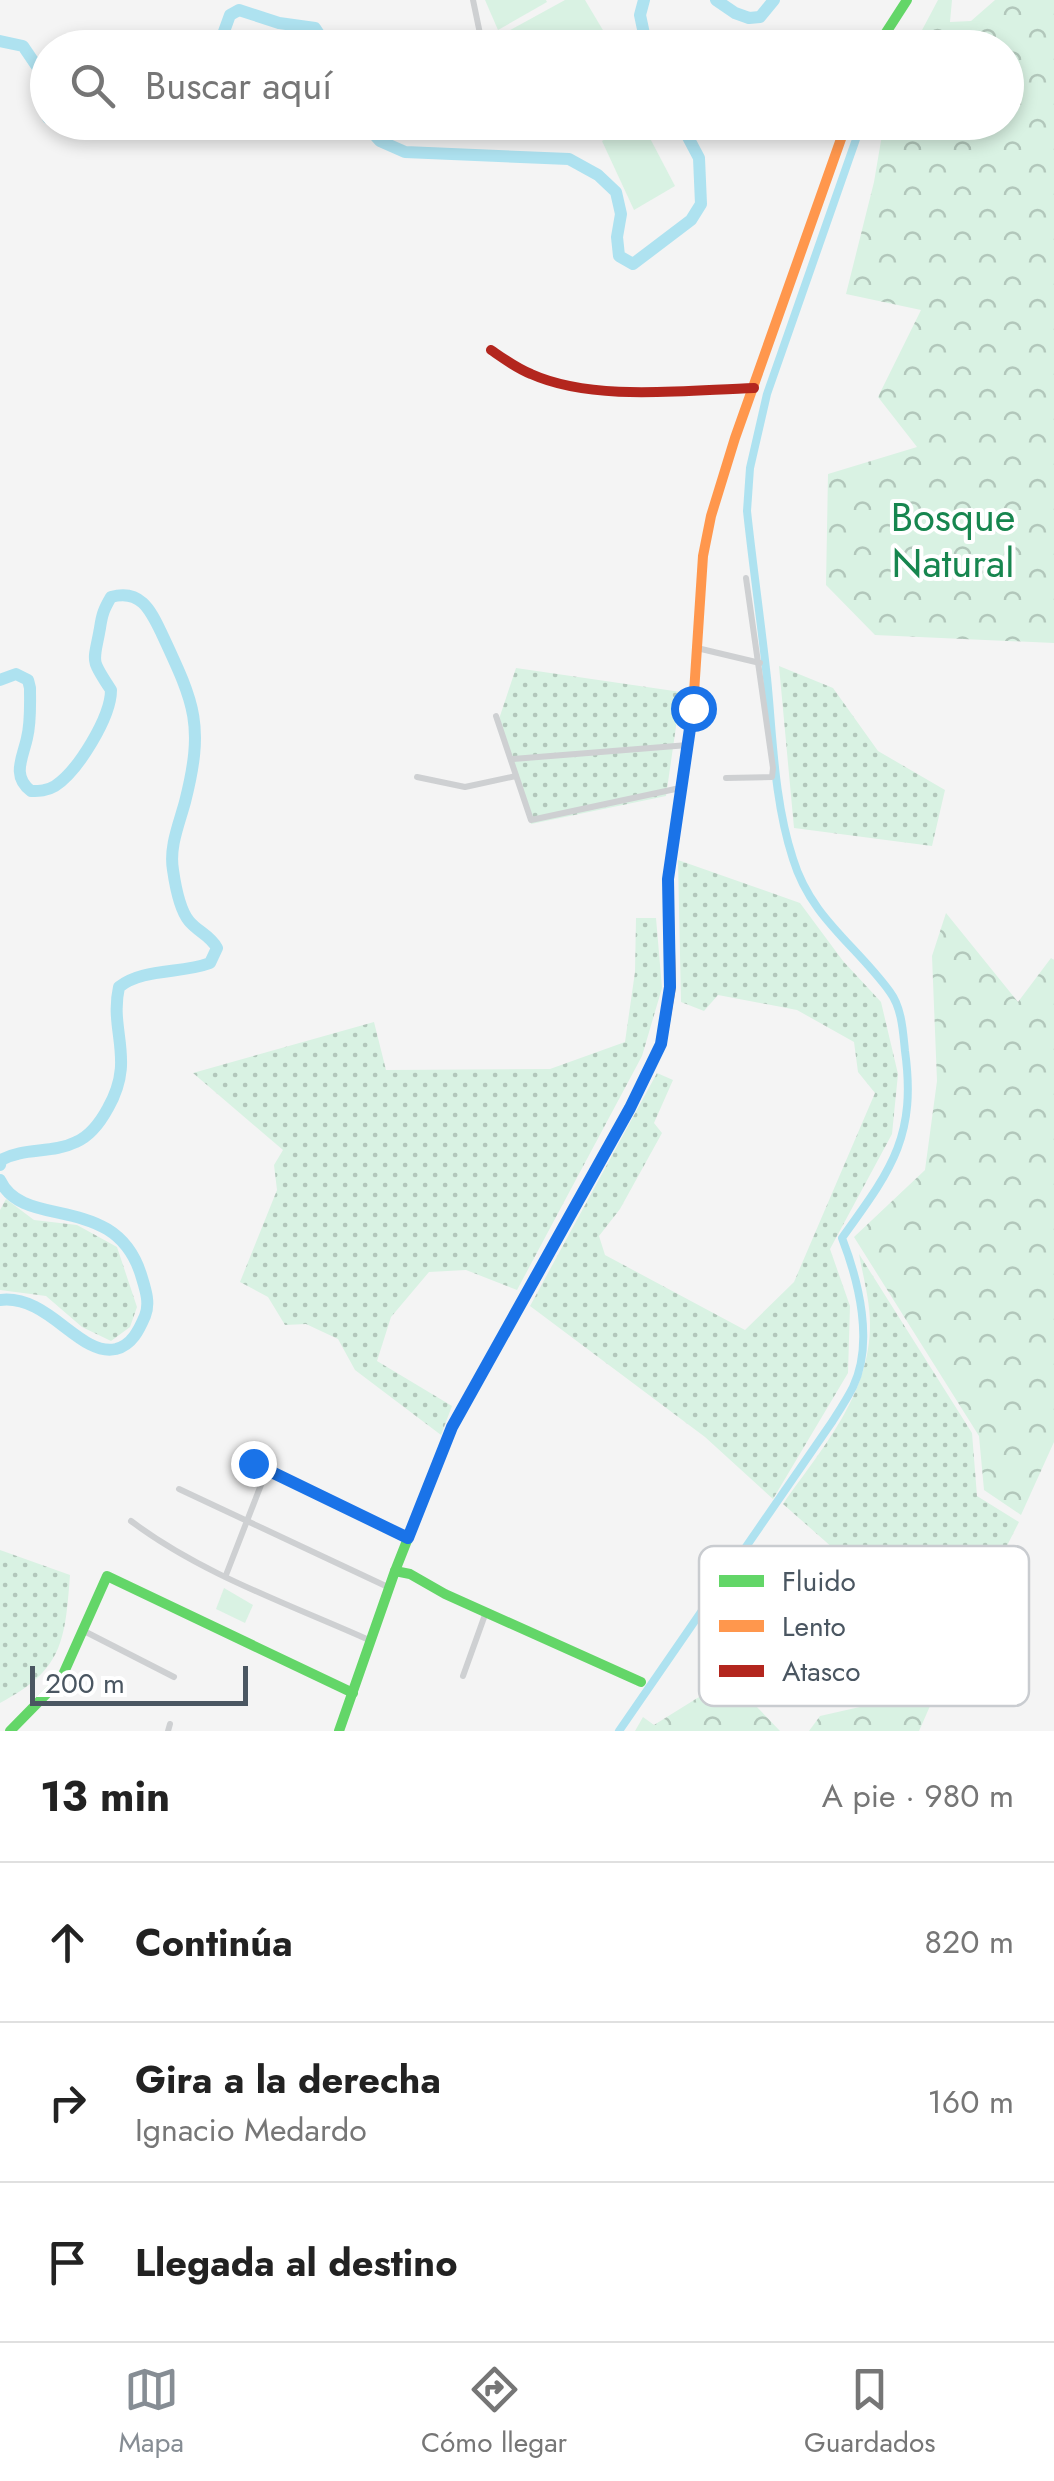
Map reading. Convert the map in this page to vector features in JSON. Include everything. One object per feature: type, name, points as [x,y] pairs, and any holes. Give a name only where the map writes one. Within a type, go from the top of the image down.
[{"type":"street","points":[[473,0],[479,30]]},
{"type":"street","points":[[888,30],[907,0]]},
{"type":"street","points":[[340,1731],[395,1571],[452,1427],[630,1108],[661,1044],[670,987],[668,879],[693,708],[703,556],[711,516],[841,140]]},
{"type":"street","points":[[491,350],[540,378],[574,384],[644,390],[754,388]]},
{"type":"street","points":[[726,778],[772,777],[772,749],[746,578]]},
{"type":"street","points":[[696,648],[760,663]]},
{"type":"street","points":[[496,716],[531,820],[680,788]]},
{"type":"street","points":[[513,759],[688,745]]},
{"type":"street","points":[[418,778],[465,788],[516,776]]},
{"type":"street","points":[[253,1463],[408,1538]]},
{"type":"street","points":[[226,1575],[266,1472]]},
{"type":"street","points":[[179,1489],[390,1588]]},
{"type":"street","points":[[131,1521],[154,1539],[371,1641]]},
{"type":"street","points":[[395,1571],[410,1574],[641,1682]]},
{"type":"street","points":[[10,1731],[61,1679],[106,1576],[263,1654],[353,1693]]},
{"type":"street","points":[[463,1676],[486,1612]]},
{"type":"street","points":[[82,1630],[174,1678]]},
{"type":"green space","points":[[485,0],[546,0],[547,2],[498,30]]},
{"type":"green space","points":[[565,0],[585,0],[603,30],[510,30]]},
{"type":"green space","name":"Bosque Natural","points":[[938,0],[952,0],[950,22],[971,21],[995,0],[1054,0],[1054,643],[875,635],[826,585],[828,474],[917,447],[878,397],[921,310],[846,294],[881,140],[1024,140],[1024,30],[922,30]]},
{"type":"green space","points":[[651,140],[675,186],[634,210],[602,141]]},
{"type":"green space","points":[[779,666],[833,688],[878,751],[945,790],[932,846],[794,828]]},
{"type":"green space","points":[[516,668],[681,692],[666,796],[531,824],[499,719]]},
{"type":"green space","points":[[678,860],[800,903],[843,961],[881,1002],[898,1074],[892,1134],[830,1249],[850,1306],[848,1373],[773,1499],[705,1437],[530,1306],[657,1073],[673,1080],[654,1123],[662,1133],[620,1209],[599,1236],[605,1255],[745,1330],[794,1282],[875,1093],[858,1072],[854,1042],[797,1010],[718,995],[704,1011],[681,1002]]},
{"type":"green space","points":[[946,913],[1018,1002],[1051,958],[1054,960],[1054,1442],[1021,1515],[984,1490],[979,1436],[854,1237],[925,1170],[937,1081],[932,956]]},
{"type":"green space","points":[[636,918],[656,918],[662,988],[642,1056],[517,1290],[466,1270],[429,1272],[391,1317],[377,1361],[452,1406],[441,1435],[355,1370],[338,1339],[306,1324],[285,1325],[268,1297],[240,1282],[277,1190],[274,1165],[283,1150],[193,1073],[374,1022],[386,1070],[550,1069],[625,1042],[635,972]]},
{"type":"green space","points":[[6,1199],[34,1220],[77,1225],[117,1247],[137,1307],[130,1327],[111,1341],[82,1327],[46,1296],[0,1290],[0,1210]]},
{"type":"green space","points":[[859,1254],[972,1433],[977,1496],[1019,1522],[1007,1546],[831,1546],[783,1504],[828,1441],[853,1397],[868,1350],[868,1298]]},
{"type":"green space","points":[[0,1550],[70,1575],[66,1618],[57,1651],[37,1678],[0,1703]]},
{"type":"green space","points":[[224,1588],[253,1605],[245,1623],[216,1609]]},
{"type":"green space","points":[[699,1697],[699,1706],[756,1706],[780,1731],[635,1731],[643,1717],[654,1725]]},
{"type":"green space","points":[[864,1706],[930,1706],[919,1731],[809,1731],[820,1716]]},
{"type":"waterway","points":[[643,30],[640,15],[644,0]]},
{"type":"waterway","points":[[716,0],[749,18],[760,17],[774,0]]},
{"type":"waterway","points":[[225,30],[230,15],[239,10],[316,30]]},
{"type":"waterway","points":[[0,41],[23,46],[30,56]]},
{"type":"waterway","points":[[379,140],[405,152],[569,159],[598,175],[616,192],[621,214],[619,256],[633,264],[691,220],[701,204],[699,158],[690,140]]},
{"type":"waterway","points":[[747,1546],[853,1387],[863,1351],[862,1312],[842,1238],[874,1193],[896,1152],[907,1107],[908,1081],[897,1005],[877,975],[811,898],[787,837],[775,769],[747,511],[750,468],[767,394],[856,140]]},
{"type":"waterway","points":[[0,680],[16,674],[28,680],[30,720],[21,759],[21,779],[31,791],[52,788],[83,756],[110,701],[111,690],[99,671],[95,654],[111,597],[137,598],[148,609],[181,677],[195,732],[191,775],[173,844],[175,882],[186,916],[217,948],[210,963],[139,977],[119,987],[120,1075],[102,1118],[76,1142],[10,1156],[1,1160],[0,1165]]},
{"type":"waterway","points":[[0,1180],[12,1196],[29,1205],[92,1222],[113,1233],[130,1251],[142,1278],[147,1307],[131,1340],[116,1349],[102,1349],[34,1306],[0,1300]]},
{"type":"waterway","points":[[619,1731],[699,1615]]},
{"type":"traffic: fast","points":[[888,30],[907,0]]},
{"type":"traffic: fast","points":[[339,1731],[395,1571],[452,1427],[630,1108],[661,1044],[666,1016]]},
{"type":"traffic: fast","points":[[395,1571],[410,1574],[445,1594],[641,1682]]},
{"type":"traffic: fast","points":[[10,1731],[61,1679],[107,1576],[353,1693]]},
{"type":"traffic: slow","points":[[666,1016],[671,987],[668,879],[693,708],[703,556],[735,438],[841,140]]},
{"type":"traffic: jam","points":[[491,350],[531,374],[583,388],[641,392],[754,388]]},
{"type":"route","points":[[253,1463],[408,1538],[452,1427],[630,1108],[661,1044],[670,987],[668,879],[693,708]]}]
